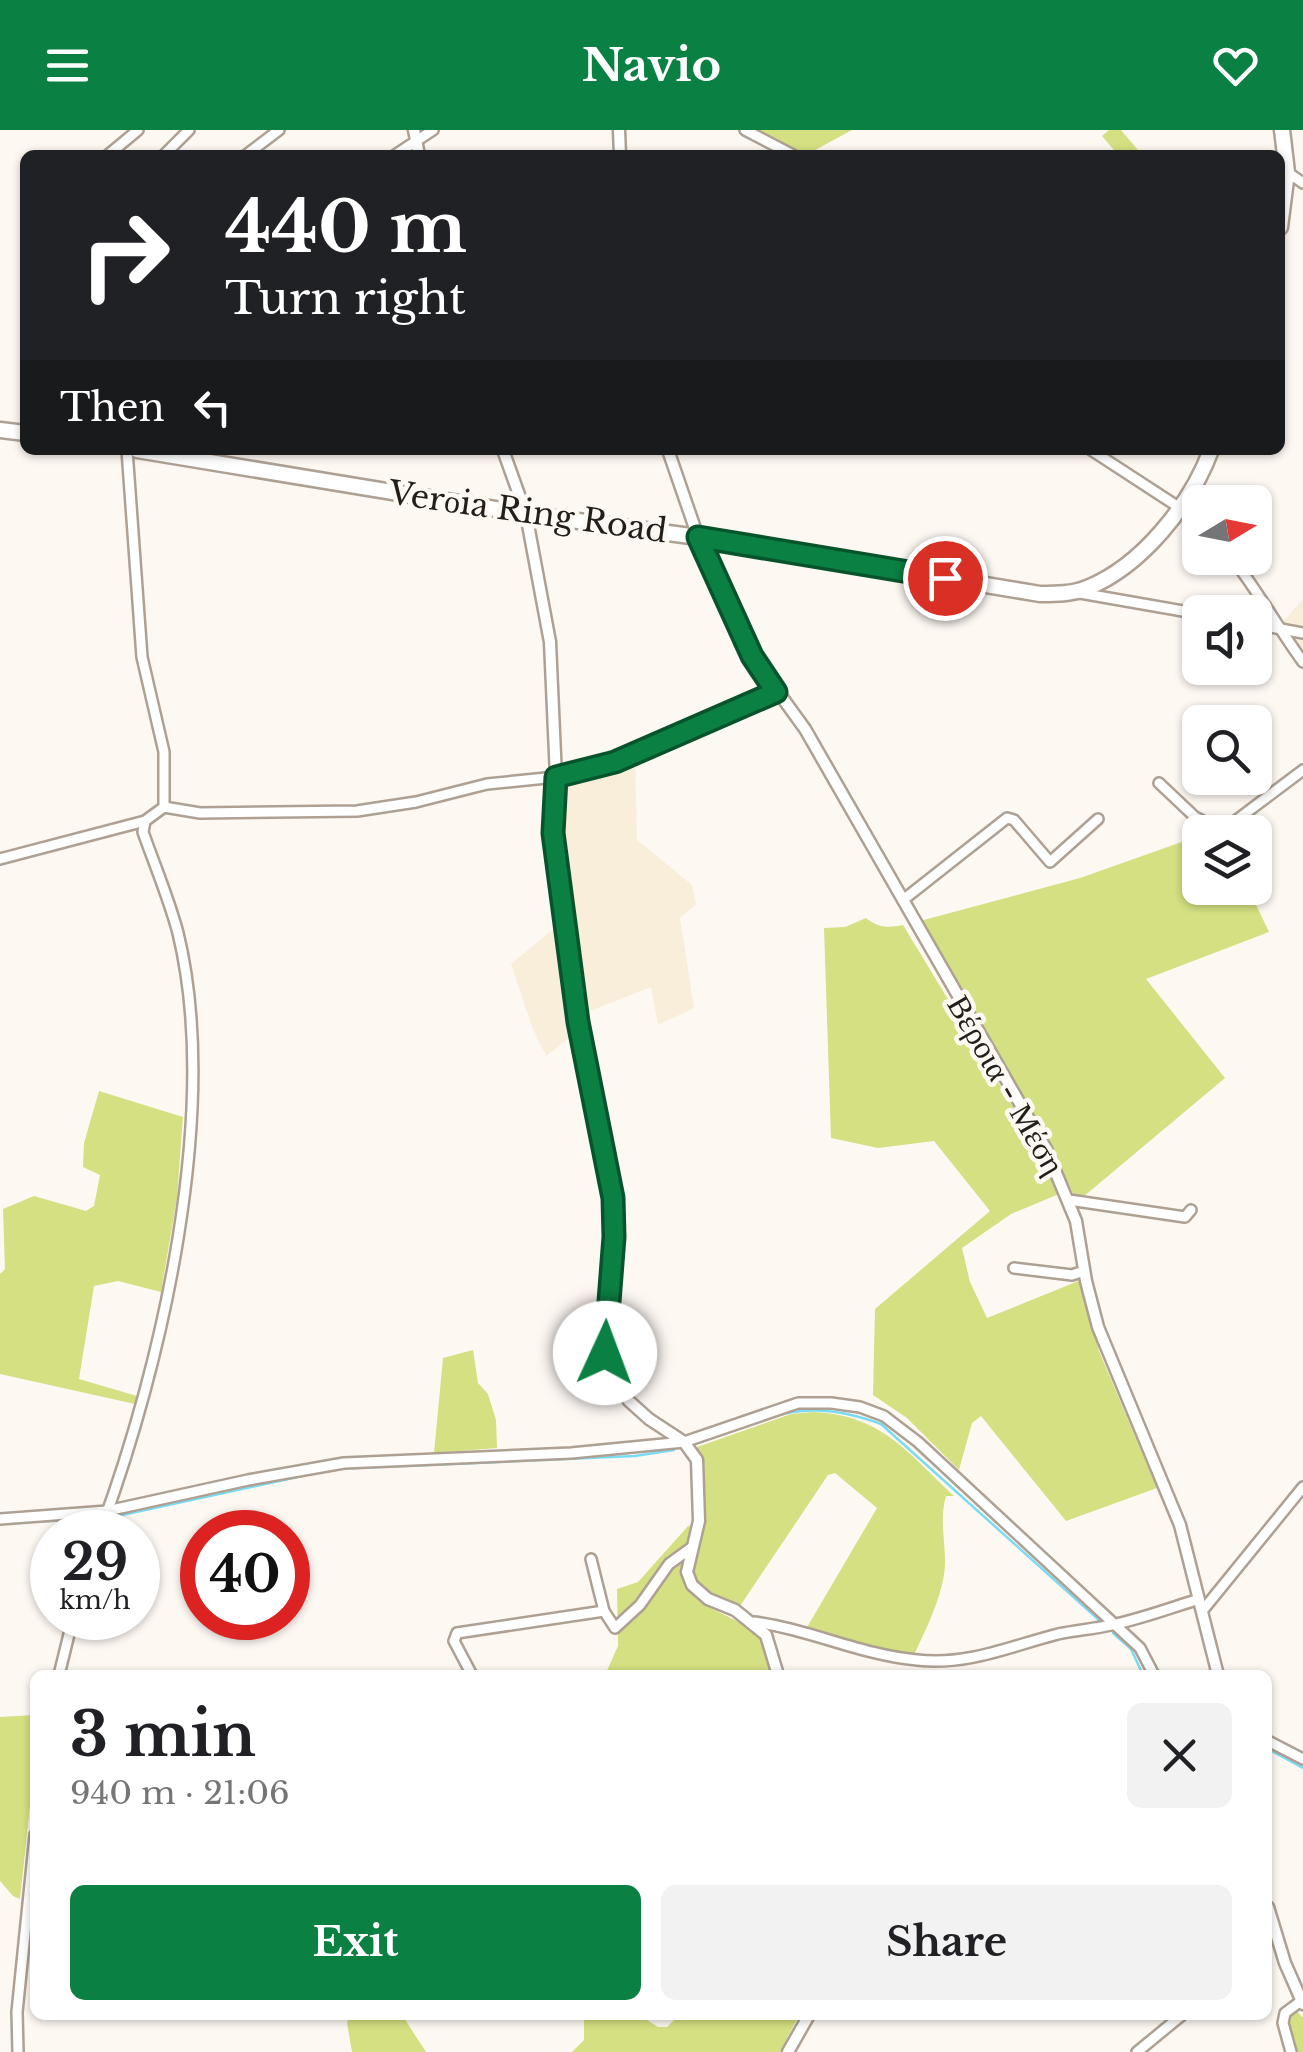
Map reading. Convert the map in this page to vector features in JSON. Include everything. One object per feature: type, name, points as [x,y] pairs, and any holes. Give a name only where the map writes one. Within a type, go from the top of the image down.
[{"type":"main road","points":[[1285,155],[1285,188]]},
{"type":"main road","name":"Verοia Ring Road","points":[[166,455],[526,514],[698,537],[1022,592],[1072,592],[1094,584],[1133,558],[1180,511],[1208,455]]},
{"type":"street","points":[[114,150],[138,130]]},
{"type":"street","points":[[169,150],[189,130]]},
{"type":"street","points":[[253,150],[279,130]]},
{"type":"street","points":[[416,136],[433,130]]},
{"type":"street","points":[[745,130],[783,150]]},
{"type":"street","points":[[1287,172],[1303,183]]},
{"type":"street","points":[[127,455],[142,657],[164,752],[164,807]]},
{"type":"street","points":[[505,455],[526,514],[550,642],[556,777],[553,833],[575,1004],[614,1209],[605,1353],[610,1374],[629,1402],[684,1442],[697,1460],[699,1521],[687,1572],[692,1585],[708,1600],[754,1622],[912,1660],[976,1658],[1060,1633],[1114,1625],[1201,1604],[1303,1487]]},
{"type":"street","name":"Βέροια - Μέση","points":[[670,455],[698,537],[752,656],[805,729],[1046,1149],[1070,1200],[1098,1326],[1180,1525],[1217,1670]]},
{"type":"street","points":[[1098,455],[1180,511]]},
{"type":"street","points":[[1245,575],[1303,662]]},
{"type":"street","points":[[1072,592],[1182,611]]},
{"type":"street","points":[[1272,627],[1303,633]]},
{"type":"street","points":[[0,859],[144,821],[164,807],[200,814],[356,811],[416,802],[488,784],[556,777],[615,762],[776,692]]},
{"type":"street","points":[[1159,783],[1195,816],[1222,831],[1303,770]]},
{"type":"street","points":[[903,900],[1007,818],[1014,820],[1050,862],[1098,818]]},
{"type":"street","points":[[107,1510],[153,1368],[185,1184],[190,1114],[190,1044],[181,951],[143,832],[144,821]]},
{"type":"street","points":[[1070,1200],[1167,1216],[1185,1217],[1191,1210]]},
{"type":"street","points":[[1014,1268],[1072,1275],[1084,1271]]},
{"type":"street","points":[[112,1510],[344,1463],[571,1453],[684,1442],[798,1403],[860,1407],[884,1416],[918,1442],[1140,1648],[1151,1670]]},
{"type":"street","points":[[0,1518],[30,1516]]},
{"type":"street","points":[[591,1559],[604,1612],[609,1623],[618,1627],[640,1605],[669,1564],[691,1548]]},
{"type":"street","points":[[469,1670],[454,1641],[457,1633],[604,1612]]},
{"type":"street","points":[[754,1622],[766,1635],[776,1670]]},
{"type":"street","points":[[60,1670],[68,1640]]},
{"type":"street","points":[[910,1670],[912,1660]]},
{"type":"street","points":[[1272,1743],[1303,1759]]},
{"type":"street","points":[[18,2052],[17,2012],[30,1884]]},
{"type":"street","points":[[1272,1940],[1302,2003],[1284,2014],[1291,2052]]},
{"type":"street","points":[[788,2052],[805,2020]]},
{"type":"street","points":[[1137,2052],[1176,2020]]},
{"type":"shaded area","points":[[1303,599],[1303,671],[1274,632]]},
{"type":"shaded area","points":[[635,757],[637,840],[692,885],[696,904],[680,918],[694,1008],[658,1025],[651,987],[580,1015],[557,792]]},
{"type":"shaded area","points":[[556,927],[570,1037],[546,1056],[511,964]]},
{"type":"green space","points":[[758,130],[852,130],[815,150],[796,150]]},
{"type":"green space","points":[[1109,130],[1121,130],[1138,150],[1114,150],[1102,136]]},
{"type":"green space","points":[[1182,842],[1182,905],[1256,905],[1269,932],[1146,979],[1225,1078],[1083,1197],[1074,1195],[1046,1138],[920,921],[1080,878]]},
{"type":"green space","points":[[866,918],[883,926],[903,925],[1032,1138],[1059,1194],[1011,1214],[962,1248],[970,1282],[987,1318],[1081,1280],[1099,1351],[1157,1488],[1066,1521],[981,1416],[972,1423],[959,1470],[907,1418],[873,1395],[875,1309],[990,1211],[934,1141],[878,1148],[831,1138],[824,928],[845,927]]},
{"type":"green space","points":[[99,1091],[183,1117],[177,1198],[161,1292],[118,1281],[94,1286],[79,1379],[137,1396],[135,1404],[0,1374],[0,1274],[5,1269],[3,1209],[34,1196],[86,1211],[94,1206],[100,1175],[83,1167],[84,1143]]},
{"type":"green space","points":[[473,1350],[478,1383],[488,1394],[496,1420],[497,1448],[434,1453],[443,1358]]},
{"type":"green space","points":[[813,1412],[858,1420],[876,1428],[907,1451],[954,1496],[946,1496],[944,1506],[942,1586],[913,1657],[806,1629],[877,1508],[835,1473],[828,1475],[738,1609],[709,1596],[693,1579],[692,1561],[704,1506],[697,1447],[791,1414]]},
{"type":"green space","points":[[689,1525],[683,1563],[685,1583],[703,1604],[755,1634],[766,1648],[772,1670],[607,1670],[618,1646],[617,1589],[638,1582]]},
{"type":"green space","points":[[30,1715],[30,1806],[20,1899],[0,1881],[0,1717]]},
{"type":"green space","points":[[1295,2009],[1303,2018],[1303,2052],[1294,2052],[1286,2027],[1287,2016]]},
{"type":"green space","points":[[405,2020],[426,2052],[352,2052],[347,2023]]},
{"type":"green space","points":[[584,2020],[647,2020],[667,2027],[674,2020],[796,2020],[780,2052],[572,2052],[584,2040]]},
{"type":"waterway","points":[[695,1444],[786,1413],[829,1411],[881,1424],[1099,1620]]},
{"type":"waterway","points":[[145,1510],[334,1469],[635,1456],[674,1450]]},
{"type":"waterway","points":[[3,1523],[30,1522]]},
{"type":"waterway","points":[[1113,1633],[1131,1649],[1141,1670]]},
{"type":"waterway","points":[[1272,1751],[1303,1768]]},
{"type":"route","points":[[605,1353],[615,1219],[578,1022],[553,833],[556,777],[615,762],[776,692],[752,656],[698,537],[945,578]]}]
